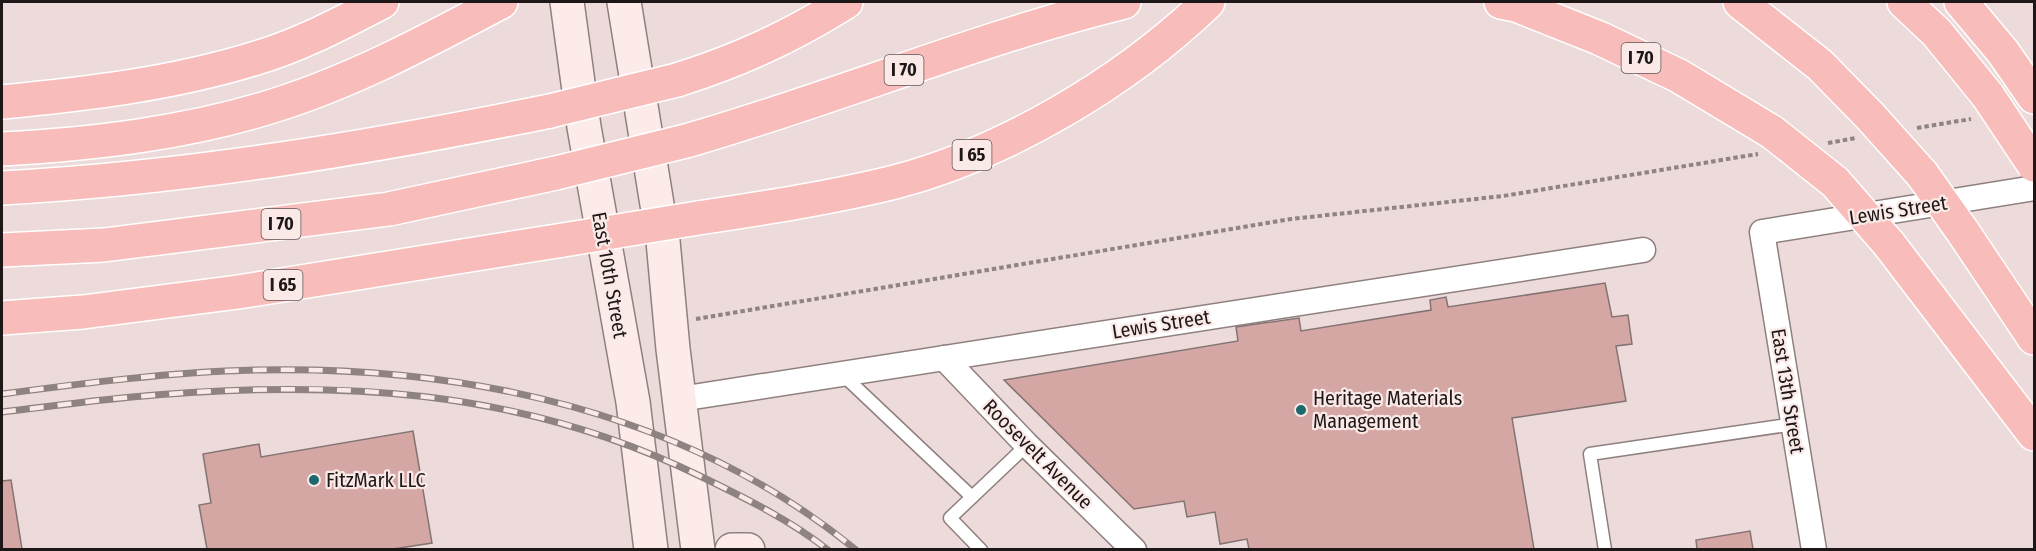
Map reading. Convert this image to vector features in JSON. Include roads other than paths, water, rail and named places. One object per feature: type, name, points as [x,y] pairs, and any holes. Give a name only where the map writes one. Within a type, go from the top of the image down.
[{"type":"highway","points":[[2,102],[150,84],[200,74],[255,59],[300,42],[382,2]]},
{"type":"highway","points":[[2,149],[87,143],[142,135],[227,118],[278,104],[387,60],[501,2]]},
{"type":"highway","points":[[2,188],[112,180],[248,165],[419,137],[550,111],[677,80],[760,51],[846,2]]},
{"type":"highway","name":"I 70","points":[[2,250],[104,245],[377,211],[556,174],[748,123],[1061,17],[1124,2]]},
{"type":"highway","name":"I 65","points":[[2,318],[82,312],[238,292],[818,199],[897,181],[959,160],[1017,135],[1073,105],[1158,46],[1208,2]]},
{"type":"highway","name":"I 70","points":[[1502,2],[1516,5],[1599,38],[1679,76],[1769,142],[1835,182],[1889,244],[2034,434]]},
{"type":"highway","points":[[1740,2],[1820,65],[1863,127],[1922,174],[2034,338]]},
{"type":"highway","points":[[1904,2],[1936,33],[1984,107],[2034,165]]},
{"type":"highway","points":[[1961,2],[2031,92]]},
{"type":"main road","name":"East 10th Street","points":[[567,2],[584,127],[633,402],[651,549]]},
{"type":"main road","points":[[624,2],[661,230],[698,549]]},
{"type":"main road","points":[[732,549],[748,549]]},
{"type":"street","name":"Lewis Street","points":[[1762,232],[2034,188]]},
{"type":"street","name":"East 13th Street","points":[[1762,232],[1814,549]]},
{"type":"street","name":"Lewis Street","points":[[680,399],[1643,250]]},
{"type":"street","name":"Roosevelt Avenue","points":[[944,358],[1027,445],[1134,549]]},
{"type":"lane","points":[[842,374],[972,497]]},
{"type":"lane","points":[[1605,549],[1590,454],[1794,424]]},
{"type":"lane","points":[[981,549],[950,518],[1027,445]]},
{"type":"railway","points":[[2,394],[160,376],[255,370],[335,371],[415,377],[494,389],[572,407],[648,432],[721,463],[791,503],[856,550]]},
{"type":"railway","points":[[2,412],[132,397],[280,389],[352,391],[423,397],[494,407],[564,424],[633,447],[751,501],[783,519],[828,550]]},
{"type":"place","name":"Heritage Materials Management","points":[[1301,410]]},
{"type":"place","name":"FitzMark LLC","points":[[314,480]]}]
